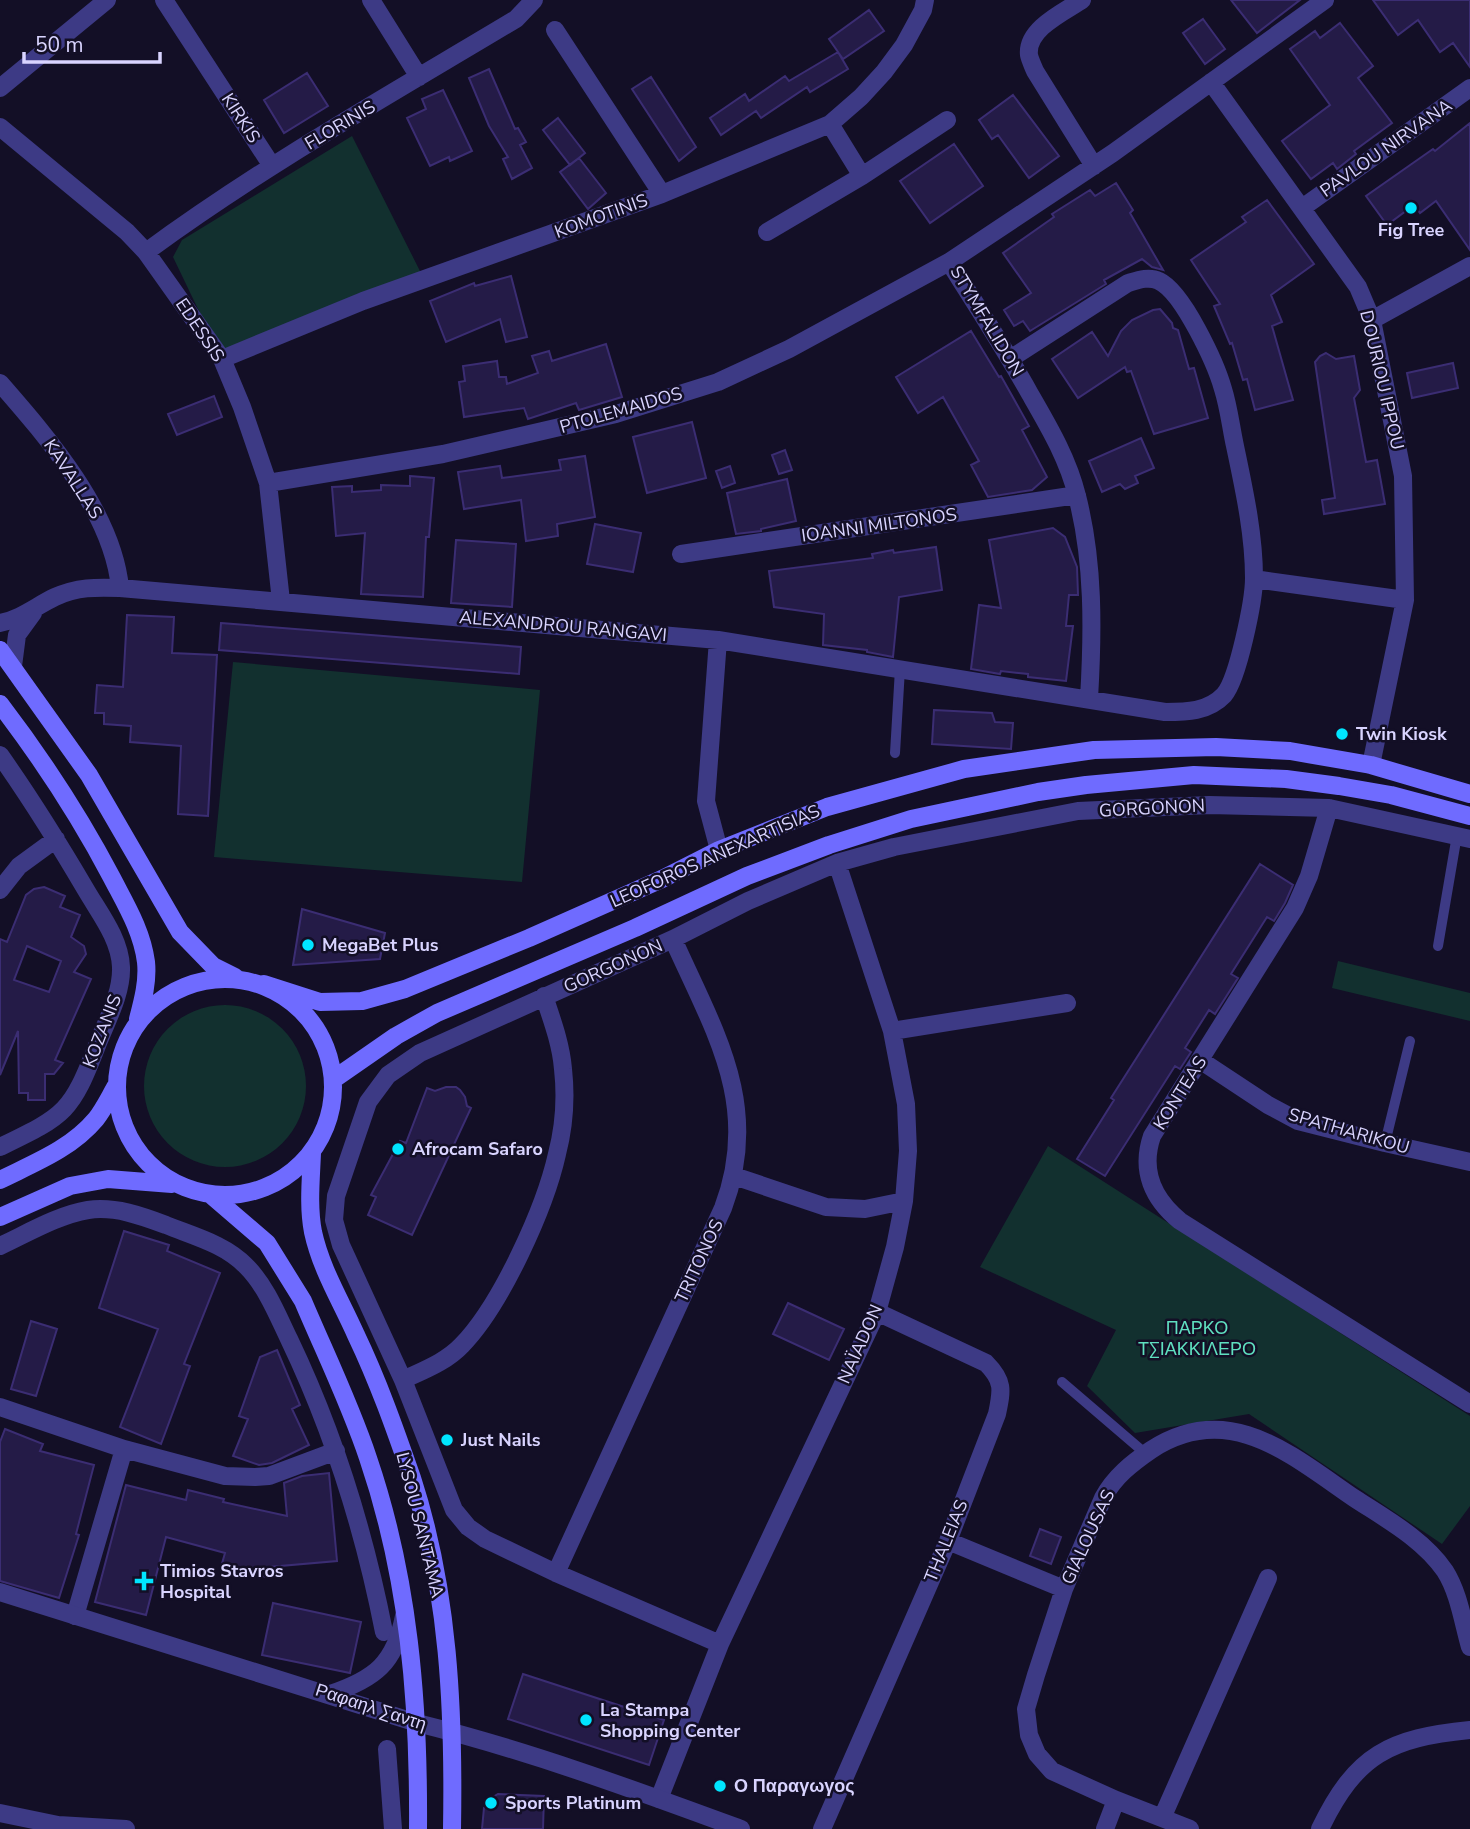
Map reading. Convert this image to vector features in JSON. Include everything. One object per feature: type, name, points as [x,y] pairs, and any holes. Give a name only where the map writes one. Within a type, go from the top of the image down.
[{"type":"main road","points":[[0,650],[89,775],[180,932],[213,966],[238,979]]},
{"type":"main road","points":[[0,704],[38,755],[98,850],[137,929],[145,956],[146,982],[137,1023],[122,1053],[116,1086],[120,1116],[132,1143],[150,1167],[176,1184]]},
{"type":"main road","name":"LEOFOROS ANEXARTISIAS","points":[[264,984],[320,1002],[351,1002],[383,996],[529,938],[719,850],[827,807],[964,769],[1094,750],[1216,747],[1290,751],[1371,765],[1470,794]]},
{"type":"main road","name":"LEOFOROS ANEXARTISIAS","points":[[334,1079],[396,1035],[437,1013],[635,928],[747,876],[829,845],[911,819],[1038,792],[1195,775],[1286,779],[1339,786],[1391,795],[1470,816]]},
{"type":"main road","points":[[0,1217],[70,1185],[108,1179],[176,1184],[211,1195],[239,1195],[267,1188],[292,1173],[312,1153],[325,1130],[333,1105],[334,1079],[327,1048],[312,1020],[289,998],[264,984],[238,979],[209,979],[181,987],[157,1003],[137,1023]]},
{"type":"main road","points":[[0,1180],[58,1151],[83,1133],[98,1116],[116,1086]]},
{"type":"main road","name":"LYSOU SANTAMA","points":[[312,1153],[311,1214],[320,1256],[383,1398],[413,1481],[423,1520],[442,1614],[450,1674],[453,1732],[452,1829]]},
{"type":"main road","name":"LYSOU SANTAMA","points":[[211,1195],[267,1243],[303,1301],[368,1457],[390,1531],[406,1610],[417,1723],[418,1829]]},
{"type":"street","points":[[0,88],[107,0]]},
{"type":"street","name":"KIRKIS","points":[[164,0],[272,166]]},
{"type":"street","points":[[371,0],[419,77]]},
{"type":"street","name":"FLORINIS","points":[[146,252],[192,218],[272,166],[516,19],[534,0]]},
{"type":"street","name":"KOMOTINIS","points":[[222,359],[363,301],[662,194],[830,124],[862,97],[884,72],[904,45],[923,10],[925,0]]},
{"type":"street","points":[[1082,0],[1039,30],[1031,40],[1029,54],[1035,71],[1094,166]]},
{"type":"street","name":"STYMFALIDON","points":[[1089,699],[1091,594],[1087,545],[1077,495],[1060,448],[1010,359],[949,261],[1094,166],[1325,0]]},
{"type":"street","points":[[555,30],[662,194]]},
{"type":"street","name":"DOURIOU IPPOU","points":[[1211,82],[1358,287],[1372,320],[1403,476],[1405,600],[1371,765]]},
{"type":"street","name":"PAVLOU NIRVANA","points":[[1302,208],[1470,88]]},
{"type":"street","points":[[767,232],[862,176],[947,120]]},
{"type":"street","points":[[830,124],[862,176]]},
{"type":"street","name":"EDESSIS","points":[[0,127],[127,232],[146,252],[222,359],[268,483],[281,601]]},
{"type":"street","name":"PTOLEMAIDOS","points":[[268,483],[443,454],[616,415],[705,386],[789,349],[949,261]]},
{"type":"street","points":[[1372,320],[1470,266]]},
{"type":"street","points":[[1010,359],[1128,283],[1150,279],[1160,281],[1171,290],[1193,322],[1223,387],[1246,496],[1254,579],[1241,653],[1233,680],[1223,695],[1206,708],[1185,712],[1164,712],[1089,699]]},
{"type":"street","name":"KAVALLAS","points":[[0,383],[57,451],[101,522],[118,567],[120,588]]},
{"type":"street","name":"IOANNI MILTONOS","points":[[681,554],[1077,495]]},
{"type":"street","points":[[1254,579],[1405,600]]},
{"type":"street","name":"ALEXANDROU RANGAVI","points":[[0,623],[23,616],[55,597],[90,586],[120,588],[718,640],[1089,699]]},
{"type":"street","name":"ALEXANDROU RANGAVI","points":[[13,666],[17,635],[38,607]]},
{"type":"street","points":[[718,640],[706,802],[719,850]]},
{"type":"street","name":"KOZANIS","points":[[0,755],[56,839],[115,939],[121,967],[121,980],[85,1077],[74,1099],[49,1123],[0,1147]]},
{"type":"street","name":"GORGONON","points":[[556,1573],[485,1539],[468,1527],[449,1500],[403,1380],[341,1245],[334,1220],[336,1196],[368,1102],[381,1083],[409,1059],[673,939],[748,901],[837,863],[894,847],[1078,811],[1209,805],[1329,808],[1463,837]]},
{"type":"street","name":"KONTEAS","points":[[1329,808],[1303,893],[1152,1136],[1148,1149],[1149,1177],[1160,1202],[1180,1222],[1470,1404]]},
{"type":"street","points":[[0,890],[19,866],[56,839]]},
{"type":"street","name":"NAÏADON","points":[[659,1799],[720,1644],[877,1312],[895,1247],[904,1200],[908,1151],[906,1104],[892,1031],[837,863]]},
{"type":"street","name":"TRITONOS","points":[[556,1573],[723,1208],[734,1175],[738,1124],[734,1087],[721,1046],[673,939]]},
{"type":"street","points":[[403,1380],[439,1363],[452,1354],[474,1331],[491,1307],[519,1253],[552,1175],[562,1126],[563,1068],[558,1039],[544,996]]},
{"type":"street","points":[[892,1031],[1068,1003]]},
{"type":"street","name":"SPATHARIKOU","points":[[1200,1060],[1268,1105],[1298,1121],[1470,1162]]},
{"type":"street","points":[[734,1175],[825,1207],[865,1209],[904,1200]]},
{"type":"street","points":[[0,1247],[66,1216],[101,1209],[146,1217],[222,1248],[246,1265],[271,1304],[316,1398],[336,1451],[364,1540],[384,1632]]},
{"type":"street","name":"THALEIAS","points":[[822,1829],[948,1541],[997,1414],[1001,1384],[986,1363],[877,1312]]},
{"type":"street","points":[[0,1407],[124,1449],[216,1474],[248,1477],[282,1472],[336,1451]]},
{"type":"street","name":"GIALOUSAS","points":[[1190,1829],[1052,1771],[1037,1754],[1029,1735],[1027,1709],[1064,1588],[1109,1488],[1130,1464],[1162,1443],[1188,1434],[1215,1430],[1239,1431],[1278,1446],[1413,1538],[1434,1557],[1447,1574],[1457,1599],[1470,1647]]},
{"type":"street","points":[[75,1616],[124,1449]]},
{"type":"street","points":[[948,1541],[1064,1588]]},
{"type":"street","points":[[556,1573],[720,1644]]},
{"type":"street","points":[[1162,1818],[1268,1577]]},
{"type":"street","name":"Ραφαηλ Σαντη","points":[[0,1592],[453,1732],[659,1799],[741,1829]]},
{"type":"street","points":[[330,1694],[359,1683],[387,1661],[400,1637],[406,1610]]},
{"type":"street","points":[[1320,1829],[1331,1806],[1348,1782],[1357,1771],[1383,1752],[1397,1744],[1429,1734],[1470,1730]]},
{"type":"street","points":[[387,1749],[393,1829]]},
{"type":"street","points":[[1105,1829],[1116,1800]]},
{"type":"street","points":[[0,1813],[58,1825],[126,1829]]},
{"type":"lane","points":[[895,753],[900,669]]},
{"type":"lane","points":[[1438,946],[1463,837]]},
{"type":"lane","points":[[1385,1143],[1410,1041]]},
{"type":"lane","points":[[1062,1382],[1146,1454]]},
{"type":"green space","points":[[352,136],[424,279],[222,359],[173,257],[182,240]]},
{"type":"green space","points":[[233,662],[540,690],[522,882],[214,857]]},
{"type":"green space","points":[[1338,961],[1470,993],[1470,1021],[1332,988]]},
{"type":"green space","points":[[225,1005],[256,1011],[283,1028],[300,1055],[306,1086],[300,1117],[283,1144],[256,1161],[225,1167],[194,1161],[167,1144],[150,1117],[144,1086],[150,1055],[167,1028],[194,1011]]},
{"type":"green space","name":"ΠΑΡΚΟ ΤΣΙΑΚΚΙΛΕΡΟ","points":[[1048,1146],[1470,1416],[1470,1506],[1442,1544],[1249,1414],[1135,1433],[1087,1386],[1116,1330],[980,1267]]},
{"type":"building","points":[[1231,0],[1300,0],[1257,33]]},
{"type":"building","points":[[1373,0],[1470,0],[1470,67],[1453,43],[1440,52],[1418,20],[1398,35]]},
{"type":"building","points":[[869,10],[884,31],[843,59],[829,39]]},
{"type":"building","points":[[1203,19],[1225,49],[1205,64],[1183,33]]},
{"type":"building","points":[[1340,23],[1373,66],[1358,78],[1392,123],[1354,151],[1356,154],[1337,169],[1333,163],[1311,179],[1282,141],[1330,105],[1290,49],[1315,31],[1320,38]]},
{"type":"building","points":[[838,52],[848,69],[810,92],[807,87],[761,118],[756,111],[721,135],[710,118],[745,94],[749,101],[785,76],[789,81]]},
{"type":"building","points":[[489,69],[515,129],[518,128],[526,142],[520,145],[532,168],[512,179],[503,159],[508,157],[489,126],[469,78]]},
{"type":"building","points":[[307,73],[328,106],[284,133],[264,100]]},
{"type":"building","points":[[651,77],[696,147],[679,161],[632,89]]},
{"type":"building","points":[[443,90],[472,151],[430,166],[407,118],[426,109],[422,99]]},
{"type":"building","points":[[1013,95],[1059,156],[1029,178],[998,135],[992,139],[979,120]]},
{"type":"building","points":[[558,118],[585,153],[570,165],[543,130]]},
{"type":"building","points":[[1470,123],[1470,250],[1436,201],[1420,213],[1414,205],[1387,225],[1366,196],[1433,149],[1435,151]]},
{"type":"building","points":[[954,144],[983,186],[930,223],[900,181]]},
{"type":"building","points":[[579,158],[606,193],[588,209],[560,172]]},
{"type":"building","points":[[1116,183],[1133,210],[1130,213],[1163,270],[1152,267],[1142,259],[1104,280],[1106,284],[1030,331],[1023,321],[1014,326],[1004,310],[1031,293],[1003,253],[1054,217],[1052,214],[1090,190],[1095,196]]},
{"type":"building","points":[[1267,200],[1314,264],[1271,295],[1282,322],[1272,326],[1293,400],[1255,410],[1247,379],[1243,380],[1232,343],[1230,344],[1214,306],[1220,304],[1191,260],[1246,222],[1242,217]]},
{"type":"building","points":[[511,276],[527,337],[506,342],[500,319],[446,342],[430,301],[474,283],[475,286]]},
{"type":"building","points":[[1160,309],[1173,328],[1178,330],[1189,369],[1194,368],[1208,418],[1154,434],[1131,371],[1127,372],[1125,367],[1078,398],[1052,359],[1092,332],[1108,356],[1121,331],[1132,320]]},
{"type":"building","points":[[971,331],[999,377],[1001,376],[1029,426],[1022,430],[1047,477],[1032,490],[988,497],[971,465],[979,461],[943,397],[918,413],[896,377]]},
{"type":"building","points":[[606,344],[622,397],[579,410],[576,403],[528,419],[524,408],[464,417],[459,382],[465,381],[463,366],[497,361],[499,377],[506,377],[507,384],[538,373],[532,356],[549,351],[552,361]]},
{"type":"building","points":[[1326,353],[1336,359],[1354,356],[1360,390],[1354,398],[1366,462],[1377,460],[1385,504],[1324,514],[1322,500],[1335,498],[1315,362]]},
{"type":"building","points":[[1453,363],[1458,388],[1412,398],[1407,373]]},
{"type":"building","points":[[214,396],[222,417],[177,435],[168,414]]},
{"type":"building","points":[[692,422],[706,478],[647,493],[633,437]]},
{"type":"building","points":[[1141,438],[1154,468],[1135,476],[1138,483],[1125,489],[1120,484],[1102,492],[1089,461]]},
{"type":"building","points":[[785,450],[792,470],[779,474],[772,455]]},
{"type":"building","points":[[585,456],[595,517],[557,524],[558,536],[526,541],[521,500],[464,509],[458,472],[500,466],[502,478],[561,470],[559,460]]},
{"type":"building","points":[[730,466],[735,483],[722,488],[716,471]]},
{"type":"building","points":[[410,476],[434,478],[429,537],[426,537],[423,597],[361,594],[365,533],[336,536],[332,487],[352,486],[352,492],[381,490],[381,485],[410,486]]},
{"type":"building","points":[[787,479],[796,521],[761,531],[736,534],[727,493]]},
{"type":"building","points":[[595,524],[641,533],[633,572],[587,564]]},
{"type":"building","points":[[1053,528],[1065,537],[1077,567],[1078,595],[1069,595],[1066,626],[1073,626],[1066,681],[1028,677],[1028,674],[1001,671],[1000,674],[971,669],[979,605],[1001,608],[989,540]]},
{"type":"building","points":[[456,540],[516,544],[512,607],[451,603]]},
{"type":"building","points":[[936,547],[942,590],[899,597],[893,657],[867,650],[823,645],[824,614],[774,607],[769,571],[873,558],[872,554],[893,550],[894,553]]},
{"type":"building","points":[[127,615],[174,617],[172,653],[217,655],[208,816],[178,814],[181,746],[130,742],[131,726],[104,724],[104,713],[95,713],[97,685],[123,687]]},
{"type":"building","points":[[221,623],[521,647],[519,674],[219,650]]},
{"type":"building","points":[[934,710],[992,713],[995,722],[1013,723],[1011,749],[932,744]]},
{"type":"building","points":[[1260,864],[1293,885],[1285,903],[1274,921],[1267,917],[1231,974],[1238,978],[1215,1014],[1209,1010],[1185,1048],[1191,1052],[1180,1069],[1175,1066],[1105,1176],[1077,1159],[1114,1100],[1111,1098]]},
{"type":"building","points":[[44,887],[65,896],[60,907],[80,915],[71,937],[84,946],[86,954],[74,972],[91,979],[55,1060],[63,1063],[54,1074],[45,1074],[45,1100],[28,1100],[28,1093],[19,1093],[18,1031],[0,1075],[0,939],[7,942],[26,895],[34,889]],"holes":[[[27,946],[61,961],[49,992],[14,980]]]},
{"type":"building","points":[[302,909],[385,933],[380,959],[293,965]]},
{"type":"building","points":[[446,1087],[460,1090],[467,1106],[471,1108],[412,1235],[368,1215],[376,1197],[371,1195],[400,1141],[406,1143],[427,1088],[435,1091]]},
{"type":"building","points":[[124,1231],[169,1245],[167,1251],[220,1273],[184,1364],[190,1366],[161,1444],[120,1427],[158,1329],[99,1308]]},
{"type":"building","points":[[788,1303],[844,1329],[829,1360],[773,1334]]},
{"type":"building","points":[[31,1321],[57,1329],[36,1396],[11,1389]]},
{"type":"building","points":[[277,1350],[300,1405],[292,1409],[309,1445],[272,1463],[259,1465],[233,1456],[248,1419],[239,1416],[260,1357]]},
{"type":"building","points":[[5,1429],[43,1444],[40,1451],[94,1465],[76,1534],[79,1535],[59,1598],[0,1581],[0,1442]]},
{"type":"building","points":[[329,1473],[337,1561],[269,1567],[267,1577],[221,1567],[225,1553],[166,1537],[146,1615],[95,1602],[126,1485],[186,1500],[188,1490],[224,1499],[223,1502],[287,1516],[284,1483],[302,1476]]},
{"type":"building","points":[[1040,1529],[1061,1537],[1051,1564],[1030,1556]]},
{"type":"building","points":[[273,1603],[361,1622],[350,1673],[262,1655]]},
{"type":"building","name":"La Stampa Shopping Center","points":[[523,1674],[664,1720],[649,1765],[508,1719]]},
{"type":"building","points":[[498,1794],[544,1796],[543,1829],[482,1829],[484,1808]]},
{"type":"place","name":"Fig Tree","points":[[1411,208]]},
{"type":"place","name":"Twin Kiosk","points":[[1342,734]]},
{"type":"place","name":"MegaBet Plus","points":[[308,945]]},
{"type":"place","name":"Afrocam Safaro","points":[[398,1149]]},
{"type":"place","name":"Just Nails","points":[[447,1440]]},
{"type":"place","name":"Timios Stavros Hospital","points":[[144,1581]]},
{"type":"place","name":"La Stampa Shopping Center","points":[[586,1720]]},
{"type":"place","name":"Ο Παραγωγος","points":[[720,1786]]},
{"type":"place","name":"Sports Platinum","points":[[491,1803]]}]
